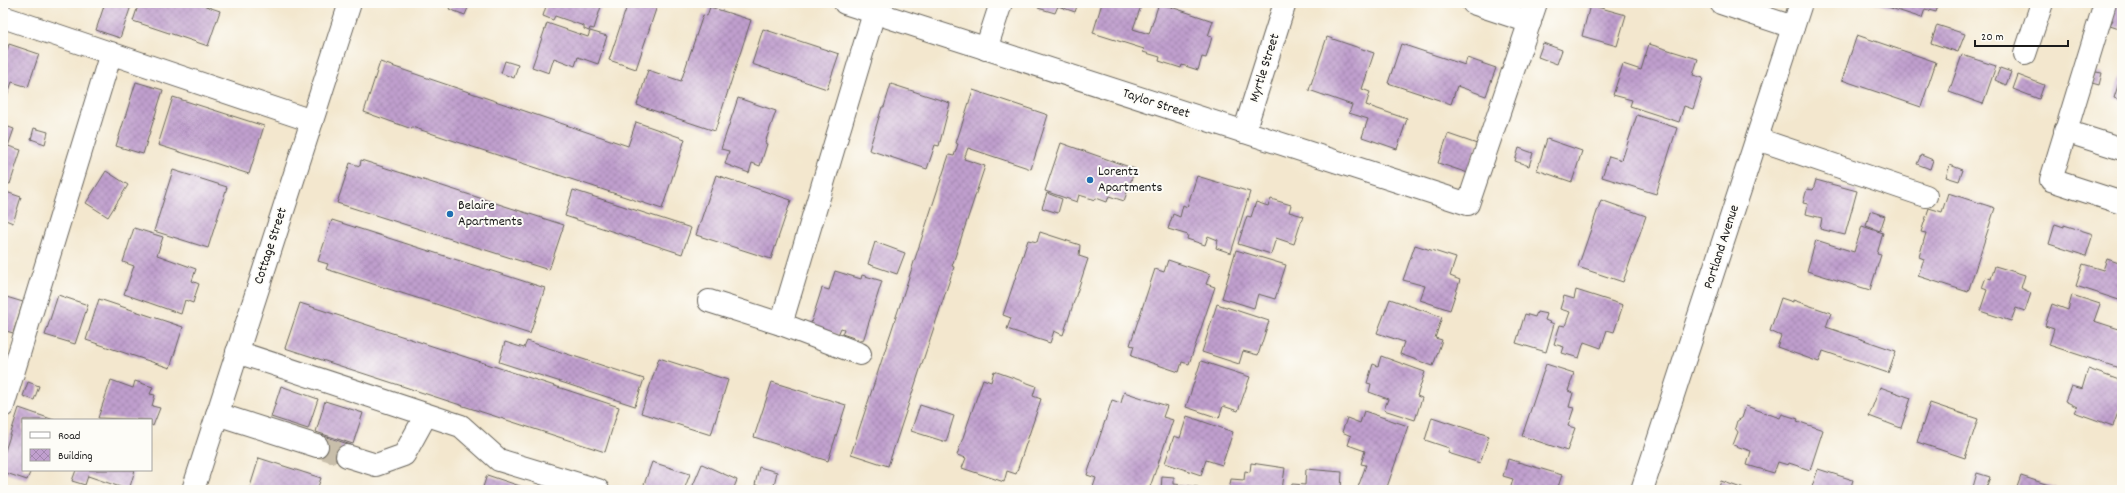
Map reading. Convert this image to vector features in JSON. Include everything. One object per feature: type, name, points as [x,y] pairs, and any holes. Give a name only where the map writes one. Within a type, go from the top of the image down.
[{"type":"street","name":"Cottage Street","points":[[193,490],[350,3]]},
{"type":"street","name":"Taylor Street","points":[[845,3],[1468,204],[1533,13]]},
{"type":"street","name":"Myrtle Street","points":[[1244,132],[1285,3]]},
{"type":"street","points":[[1473,3],[1533,13]]},
{"type":"street","points":[[1721,3],[1794,27]]},
{"type":"street","name":"Portland Avenue","points":[[1642,490],[1801,3]]},
{"type":"street","points":[[2025,54],[2042,3]]},
{"type":"street","points":[[2105,3],[2051,180],[2122,202]]},
{"type":"street","points":[[986,49],[999,4]]},
{"type":"street","points":[[781,324],[874,12]]},
{"type":"street","points":[[3,17],[312,121]]},
{"type":"street","points":[[3,406],[112,53]]},
{"type":"street","points":[[2065,131],[2122,149]]},
{"type":"street","points":[[1757,139],[1926,196]]},
{"type":"street","points":[[709,301],[781,324],[860,354]]},
{"type":"street","points":[[237,352],[461,426],[499,460],[598,490]]},
{"type":"street","points":[[217,414],[317,446]]},
{"type":"street","points":[[347,456],[376,465],[404,455],[426,415]]},
{"type":"building","points":[[105,3],[132,3],[120,38],[96,30]]},
{"type":"building","points":[[139,3],[197,3],[220,11],[208,46],[133,21]]},
{"type":"building","points":[[452,3],[470,3],[465,15],[449,9]]},
{"type":"building","points":[[547,3],[602,3],[594,29],[590,28],[589,31],[584,29],[584,26],[555,16],[553,20],[543,16]]},
{"type":"building","points":[[628,3],[658,3],[636,69],[609,60]]},
{"type":"building","points":[[1039,3],[1078,3],[1075,12],[1058,6],[1055,13],[1038,8]]},
{"type":"building","points":[[1102,3],[1133,3],[1141,6],[1133,29],[1149,34],[1159,3],[1213,21],[1208,36],[1212,37],[1206,58],[1202,57],[1198,70],[1182,65],[1181,68],[1159,61],[1160,57],[1143,52],[1144,49],[1093,33]]},
{"type":"building","points":[[1875,3],[1939,3],[1936,12],[1925,9],[1922,18]]},
{"type":"building","points":[[2113,3],[2122,3],[2122,23],[2120,23],[2119,28],[2110,25],[2113,20],[2107,18]]},
{"type":"building","points":[[1590,5],[1626,15],[1617,46],[1582,36]]},
{"type":"building","points":[[710,7],[751,20],[715,131],[637,105],[648,70],[681,81],[703,15],[707,16]]},
{"type":"building","points":[[547,23],[588,37],[590,31],[607,36],[598,64],[578,57],[575,66],[554,58],[549,73],[532,67]]},
{"type":"building","points":[[1937,25],[1965,34],[1958,52],[1931,43]]},
{"type":"building","points":[[763,29],[839,54],[827,89],[752,64]]},
{"type":"building","points":[[1857,35],[1936,62],[1921,107],[1842,80]]},
{"type":"building","points":[[1327,37],[1374,53],[1362,89],[1370,92],[1366,105],[1407,119],[1397,149],[1362,137],[1368,119],[1349,113],[1352,105],[1309,90]]},
{"type":"building","points":[[1543,43],[1562,50],[1557,64],[1538,57]]},
{"type":"building","points":[[9,44],[39,54],[28,87],[12,82],[5,102],[3,102],[3,56],[5,56]]},
{"type":"building","points":[[1401,44],[1465,65],[1467,58],[1496,68],[1486,96],[1457,86],[1451,104],[1388,83]]},
{"type":"building","points":[[1649,44],[1698,59],[1693,75],[1703,78],[1693,109],[1684,106],[1679,122],[1630,106],[1632,100],[1613,95],[1623,64],[1641,70]]},
{"type":"building","points":[[1962,55],[1996,66],[1983,104],[1949,92]]},
{"type":"building","points":[[505,61],[518,65],[514,78],[501,73]]},
{"type":"building","points":[[380,62],[628,146],[636,122],[685,139],[662,209],[412,127],[412,129],[364,112]]},
{"type":"building","points":[[2000,68],[2011,72],[2006,85],[1995,80]]},
{"type":"building","points":[[2096,72],[2102,73],[2099,85],[2092,83]]},
{"type":"building","points":[[2122,73],[2122,101],[2114,98]]},
{"type":"building","points":[[2018,75],[2044,85],[2039,99],[2013,89]]},
{"type":"building","points":[[136,82],[163,90],[143,154],[116,146]]},
{"type":"building","points":[[891,84],[950,103],[939,146],[935,145],[927,169],[869,150],[882,107],[884,107]]},
{"type":"building","points":[[973,90],[1048,115],[1031,169],[968,148],[964,159],[985,166],[952,266],[954,267],[888,466],[851,454],[949,155],[954,156],[958,144],[956,143]]},
{"type":"building","points":[[173,97],[264,126],[249,174],[158,145]]},
{"type":"building","points":[[738,98],[776,111],[765,143],[767,144],[760,166],[752,163],[749,173],[725,164],[729,151],[721,149]]},
{"type":"building","points":[[1637,115],[1677,128],[1656,194],[1602,177],[1609,156],[1622,160]]},
{"type":"building","points":[[3,125],[14,129],[8,146],[21,150],[10,184],[3,182]]},
{"type":"building","points":[[34,128],[48,132],[45,144],[31,139]]},
{"type":"building","points":[[1448,134],[1477,144],[1468,173],[1438,163]]},
{"type":"building","points":[[1547,139],[1582,151],[1572,182],[1537,170]]},
{"type":"building","name":"Lorentz Apartments","points":[[1061,143],[1135,169],[1124,201],[1109,196],[1107,202],[1096,198],[1096,200],[1079,195],[1077,202],[1045,191]]},
{"type":"building","points":[[1519,148],[1533,153],[1529,166],[1515,161]]},
{"type":"building","points":[[1921,155],[1933,160],[1930,169],[1917,164]]},
{"type":"building","name":"Belaire Apartments","points":[[361,160],[564,225],[549,270],[337,203],[350,163],[360,166]]},
{"type":"building","points":[[1950,165],[1963,170],[1959,181],[1946,177]]},
{"type":"building","points":[[173,170],[227,187],[208,248],[154,231]]},
{"type":"building","points":[[106,171],[128,185],[108,217],[86,203]]},
{"type":"building","points":[[716,175],[791,200],[771,259],[696,235]]},
{"type":"building","points":[[1197,176],[1250,192],[1231,253],[1216,248],[1218,240],[1208,236],[1205,245],[1187,239],[1188,235],[1168,229],[1173,214],[1180,217],[1183,205],[1187,207]]},
{"type":"building","points":[[1816,180],[1857,191],[1845,235],[1820,229],[1822,218],[1806,214],[1808,204],[1803,203],[1807,189],[1813,190]]},
{"type":"building","points":[[573,190],[691,228],[682,254],[565,216]]},
{"type":"building","points":[[3,191],[21,197],[13,223],[3,219]]},
{"type":"building","points":[[1047,193],[1062,199],[1058,213],[1042,208]]},
{"type":"building","points":[[1948,193],[1995,208],[1968,292],[1918,276],[1924,259],[1919,257],[1926,233],[1921,232],[1929,208],[1942,212]]},
{"type":"building","points":[[1271,199],[1291,205],[1289,212],[1303,216],[1294,244],[1276,238],[1271,254],[1238,244],[1247,216],[1251,217],[1256,202],[1268,206]]},
{"type":"building","points":[[1601,200],[1646,216],[1623,282],[1578,267]]},
{"type":"building","points":[[1870,211],[1885,216],[1880,231],[1866,226]]},
{"type":"building","points":[[332,220],[545,288],[530,334],[326,269],[328,264],[318,261]]},
{"type":"building","points":[[2055,224],[2064,227],[2064,225],[2093,234],[2086,256],[2049,244]]},
{"type":"building","points":[[1862,226],[1883,233],[1877,254],[1881,255],[1870,290],[1807,271],[1816,240],[1854,252]]},
{"type":"building","points":[[134,228],[163,237],[157,255],[196,269],[192,281],[199,284],[193,303],[185,300],[181,314],[124,294],[134,266],[123,262]]},
{"type":"building","points":[[1040,232],[1080,245],[1079,256],[1088,259],[1063,335],[1054,331],[1050,343],[1007,329],[1011,318],[1003,315],[1028,240],[1037,242]]},
{"type":"building","points":[[875,242],[905,253],[897,274],[868,264]]},
{"type":"building","points":[[1415,245],[1456,258],[1450,276],[1460,280],[1450,310],[1420,300],[1425,286],[1403,280]]},
{"type":"building","points":[[1236,250],[1286,265],[1275,299],[1258,294],[1254,308],[1222,298]]},
{"type":"building","points":[[2107,259],[2122,264],[2122,301],[2076,286],[2083,264],[2103,270]]},
{"type":"building","points":[[1168,260],[1210,274],[1206,284],[1215,287],[1189,364],[1182,362],[1179,372],[1131,356],[1134,346],[1130,345],[1155,269],[1164,272]]},
{"type":"building","points":[[1995,266],[2025,275],[2021,288],[2031,293],[2025,311],[2016,308],[2011,321],[1980,311],[1987,290],[1982,288],[1986,277],[1991,279]]},
{"type":"building","points":[[835,271],[861,279],[862,275],[882,281],[863,341],[842,334],[844,329],[841,328],[838,335],[810,326],[822,288],[829,290]]},
{"type":"building","points":[[1576,290],[1623,305],[1614,332],[1607,330],[1601,348],[1584,342],[1579,358],[1562,353],[1564,347],[1554,344],[1560,325],[1565,326],[1570,312],[1560,309],[1564,296],[1574,299]]},
{"type":"building","points":[[58,295],[88,305],[75,344],[45,335]]},
{"type":"building","points":[[2072,295],[2100,304],[2094,321],[2122,330],[2122,369],[2049,345],[2054,329],[2045,326],[2052,304],[2068,310]]},
{"type":"building","points":[[3,296],[23,302],[13,333],[3,330]]},
{"type":"building","points":[[1781,298],[1793,302],[1793,300],[1831,313],[1826,327],[1896,351],[1888,373],[1823,351],[1819,362],[1777,347],[1781,336],[1770,331]]},
{"type":"building","points":[[99,299],[183,327],[170,368],[86,340]]},
{"type":"building","points":[[1390,299],[1442,317],[1435,338],[1442,340],[1433,366],[1400,354],[1404,342],[1377,333]]},
{"type":"building","points":[[300,303],[619,407],[605,452],[285,348]]},
{"type":"building","points":[[1217,304],[1269,321],[1258,355],[1243,351],[1239,364],[1202,352]]},
{"type":"building","points":[[1537,312],[1547,314],[1545,320],[1554,324],[1546,352],[1516,343],[1525,314],[1535,317]]},
{"type":"building","points":[[527,341],[644,379],[635,406],[499,362],[505,342],[524,348]]},
{"type":"building","points":[[1381,356],[1425,372],[1417,396],[1422,398],[1415,420],[1384,410],[1388,399],[1369,392],[1371,384],[1367,383],[1373,364],[1378,366]]},
{"type":"building","points":[[659,358],[728,380],[711,435],[641,413]]},
{"type":"building","points":[[1201,361],[1250,377],[1238,411],[1223,406],[1219,418],[1186,407]]},
{"type":"building","points":[[1546,364],[1574,373],[1568,391],[1573,393],[1569,407],[1574,408],[1568,426],[1575,428],[1567,451],[1522,436]]},
{"type":"building","points":[[2088,369],[2122,381],[2122,411],[2119,410],[2113,426],[2074,412],[2077,407],[2065,401],[2071,386],[2082,389]]},
{"type":"building","points":[[994,371],[1036,386],[1033,396],[1041,399],[1016,474],[1007,471],[1004,482],[962,468],[966,458],[957,455],[983,379],[991,382]]},
{"type":"building","points":[[111,380],[133,388],[135,381],[153,387],[150,394],[155,395],[152,406],[160,408],[153,426],[152,419],[98,418]]},
{"type":"building","points":[[28,382],[39,386],[34,400],[23,396]]},
{"type":"building","points":[[772,382],[846,405],[828,461],[754,437]]},
{"type":"building","points":[[281,386],[318,399],[308,429],[271,417]]},
{"type":"building","points":[[1880,387],[1911,398],[1901,428],[1869,416]]},
{"type":"building","points":[[1124,392],[1167,406],[1163,417],[1173,420],[1149,490],[1092,490],[1096,478],[1087,475],[1112,400],[1121,403]]},
{"type":"building","points":[[325,401],[363,413],[353,444],[316,432]]},
{"type":"building","points":[[1930,403],[1978,419],[1965,458],[1917,442]]},
{"type":"building","points":[[920,405],[954,416],[946,442],[911,431]]},
{"type":"building","points":[[1746,406],[1780,418],[1782,414],[1823,430],[1810,470],[1789,463],[1788,465],[1778,462],[1774,473],[1747,465],[1751,451],[1733,445],[1738,432],[1735,428],[1737,421],[1742,418]]},
{"type":"building","points":[[19,408],[51,419],[22,419],[22,471],[31,471],[27,480],[3,472],[3,457]]},
{"type":"building","points":[[1364,411],[1408,426],[1386,490],[1357,490],[1366,465],[1361,464],[1365,451],[1348,445],[1351,436],[1342,432],[1347,418],[1360,423]]},
{"type":"building","points":[[1187,416],[1233,432],[1222,465],[1206,460],[1201,475],[1165,463],[1174,436],[1180,438]]},
{"type":"building","points":[[1432,417],[1489,436],[1480,463],[1448,453],[1449,448],[1425,440]]},
{"type":"building","points":[[321,435],[351,445],[344,464],[314,454]]},
{"type":"building","points":[[259,458],[321,478],[317,490],[249,490]]},
{"type":"building","points":[[1508,459],[1562,475],[1557,490],[1510,490],[1513,479],[1503,476]]},
{"type":"building","points":[[652,462],[690,474],[684,490],[642,490]]},
{"type":"building","points":[[1251,463],[1285,468],[1282,490],[1229,490],[1231,479],[1244,480],[1245,471],[1250,472]]},
{"type":"building","points":[[702,464],[737,480],[733,490],[691,490]]},
{"type":"building","points":[[759,467],[777,472],[773,489],[755,485]]},
{"type":"building","points":[[1306,469],[1342,472],[1341,490],[1291,490],[1292,484],[1305,485]]},
{"type":"building","points":[[1818,469],[1853,480],[1850,490],[1811,490]]},
{"type":"building","points":[[76,471],[135,471],[129,490],[88,476],[85,485],[72,481]]},
{"type":"building","points":[[1977,473],[1990,477],[1986,490],[1973,487]]},
{"type":"building","points":[[487,475],[532,490],[482,490]]},
{"type":"building","points":[[1162,476],[1174,477],[1174,484],[1198,487],[1198,490],[1161,490]]},
{"type":"building","points":[[2021,476],[2058,488],[2057,490],[2016,490]]},
{"type":"building","points":[[1721,481],[1747,490],[1718,490]]},
{"type":"tunnel","points":[[317,446],[347,456]]},
{"type":"place","name":"Lorentz Apartments","points":[[1090,180]]},
{"type":"place","name":"Belaire Apartments","points":[[450,214]]}]
